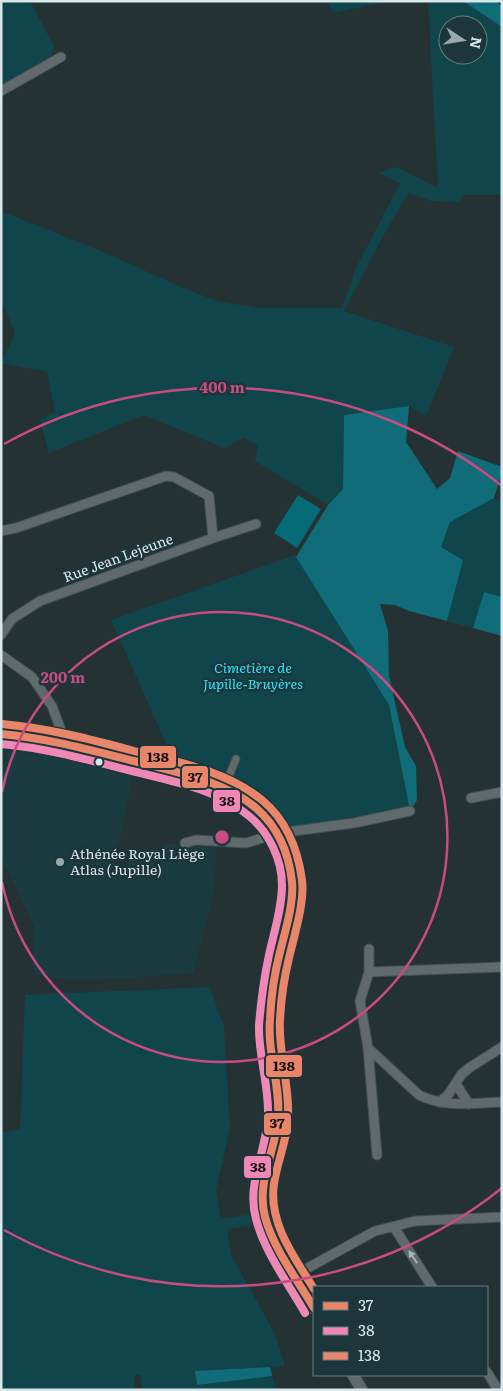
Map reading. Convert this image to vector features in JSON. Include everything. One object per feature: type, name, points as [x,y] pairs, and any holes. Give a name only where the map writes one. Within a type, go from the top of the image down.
[{"type":"street","points":[[1,91],[61,57]]},
{"type":"street","points":[[1,531],[16,528],[166,476],[174,477],[210,496],[213,538]]},
{"type":"street","name":"Rue Jean Lejeune","points":[[1,635],[12,620],[40,601],[256,524]]},
{"type":"street","points":[[1,655],[32,677],[52,706],[66,744]]},
{"type":"street","points":[[1,734],[18,735],[66,744],[189,775],[224,788],[252,804],[279,833],[287,852],[292,883],[288,916],[277,962],[271,1002],[269,1039],[278,1117],[266,1175],[263,1204],[268,1228],[313,1306]]},
{"type":"street","points":[[224,788],[236,759]]},
{"type":"street","points":[[471,798],[502,792]]},
{"type":"street","points":[[185,843],[196,840],[246,843],[279,833],[354,823],[410,811]]},
{"type":"street","points":[[369,949],[369,972],[360,1001],[368,1048],[377,1155]]},
{"type":"street","points":[[369,972],[502,968]]},
{"type":"street","points":[[439,1102],[448,1095],[461,1075],[469,1068],[502,1047]]},
{"type":"street","points":[[368,1048],[419,1095],[429,1100],[453,1104],[502,1102]]},
{"type":"street","points":[[370,1077],[376,1071],[392,1071]]},
{"type":"street","points":[[456,1084],[469,1104]]},
{"type":"street","points":[[295,1275],[375,1231],[415,1221],[502,1217]]},
{"type":"street","points":[[394,1227],[431,1286]]},
{"type":"street","points":[[488,1374],[498,1390]]},
{"type":"street","points":[[354,1376],[362,1390]]},
{"type":"shaded area","points":[[463,1],[495,1],[502,6],[502,27],[488,18],[488,15],[484,15]]},
{"type":"shaded area","points":[[409,406],[406,442],[437,489],[450,478],[458,451],[502,467],[494,498],[450,522],[441,547],[463,560],[447,621],[409,611],[395,605],[380,604],[388,631],[389,676],[405,747],[416,766],[417,800],[410,811],[389,705],[296,557],[328,505],[343,489],[344,415]]},
{"type":"shaded area","points":[[298,495],[321,509],[297,548],[274,533]]},
{"type":"shaded area","points":[[484,592],[502,597],[502,636],[473,628]]},
{"type":"shaded area","name":"Athénée Royal Liège Atlas (Jupille)","points":[[1,743],[133,773],[114,870],[169,844],[216,848],[215,887],[193,973],[79,981],[33,974],[34,926],[1,856],[1,765],[7,761]]},
{"type":"shaded area","points":[[270,1367],[272,1376],[197,1385],[195,1371]]},
{"type":"green space","points":[[1,1],[30,1],[54,46],[51,56],[1,86]]},
{"type":"green space","points":[[327,1],[392,1],[333,13]]},
{"type":"green space","points":[[428,1],[463,1],[484,15],[438,15],[438,65],[488,65],[488,18],[502,27],[502,195],[461,195],[461,202],[432,201],[408,193],[381,240],[344,311],[454,347],[426,416],[409,406],[344,415],[343,489],[328,505],[255,461],[258,446],[244,438],[224,448],[144,415],[49,453],[40,420],[55,412],[47,372],[1,363],[15,333],[1,299],[1,211],[217,301],[257,308],[342,308],[356,268],[400,183],[378,173],[396,167],[438,188]]},
{"type":"green space","points":[[494,498],[502,501],[502,597],[484,592],[473,628],[447,621],[463,560],[441,547],[450,522]]},
{"type":"green space","name":"Cimetière de Jupille-Bruyères","points":[[295,555],[389,705],[409,808],[331,824],[283,829],[244,792],[245,785],[237,778],[222,772],[212,772],[208,775],[176,766],[111,620]]},
{"type":"green space","points":[[210,987],[224,1027],[230,1128],[216,1191],[221,1219],[259,1213],[262,1224],[227,1229],[231,1255],[275,1334],[285,1366],[196,1371],[197,1385],[272,1376],[277,1390],[142,1390],[140,1375],[134,1375],[135,1390],[1,1390],[1,1133],[20,1129],[25,995]]},
{"type":"transit line","name":"138","points":[[2,724],[68,734],[168,759],[217,775],[248,790],[262,800],[278,817],[290,836],[300,869],[303,889],[301,909],[281,1004],[280,1032],[288,1118],[286,1135],[275,1176],[273,1198],[275,1212],[285,1240],[313,1287]]},
{"type":"transit line","name":"37","points":[[1,734],[52,741],[198,778],[229,790],[243,798],[264,815],[276,832],[288,861],[292,890],[287,927],[276,969],[271,1002],[270,1045],[278,1094],[278,1119],[264,1180],[263,1204],[265,1217],[274,1241],[313,1306]]},
{"type":"transit line","name":"38","points":[[1,744],[51,751],[193,787],[223,799],[249,816],[263,830],[273,847],[280,866],[282,894],[266,972],[259,1025],[268,1115],[267,1128],[255,1180],[254,1206],[256,1219],[265,1244],[305,1313]]},
{"type":"place","name":"Athénée Royal Liège Atlas (Jupille)","points":[[60,862]]}]
